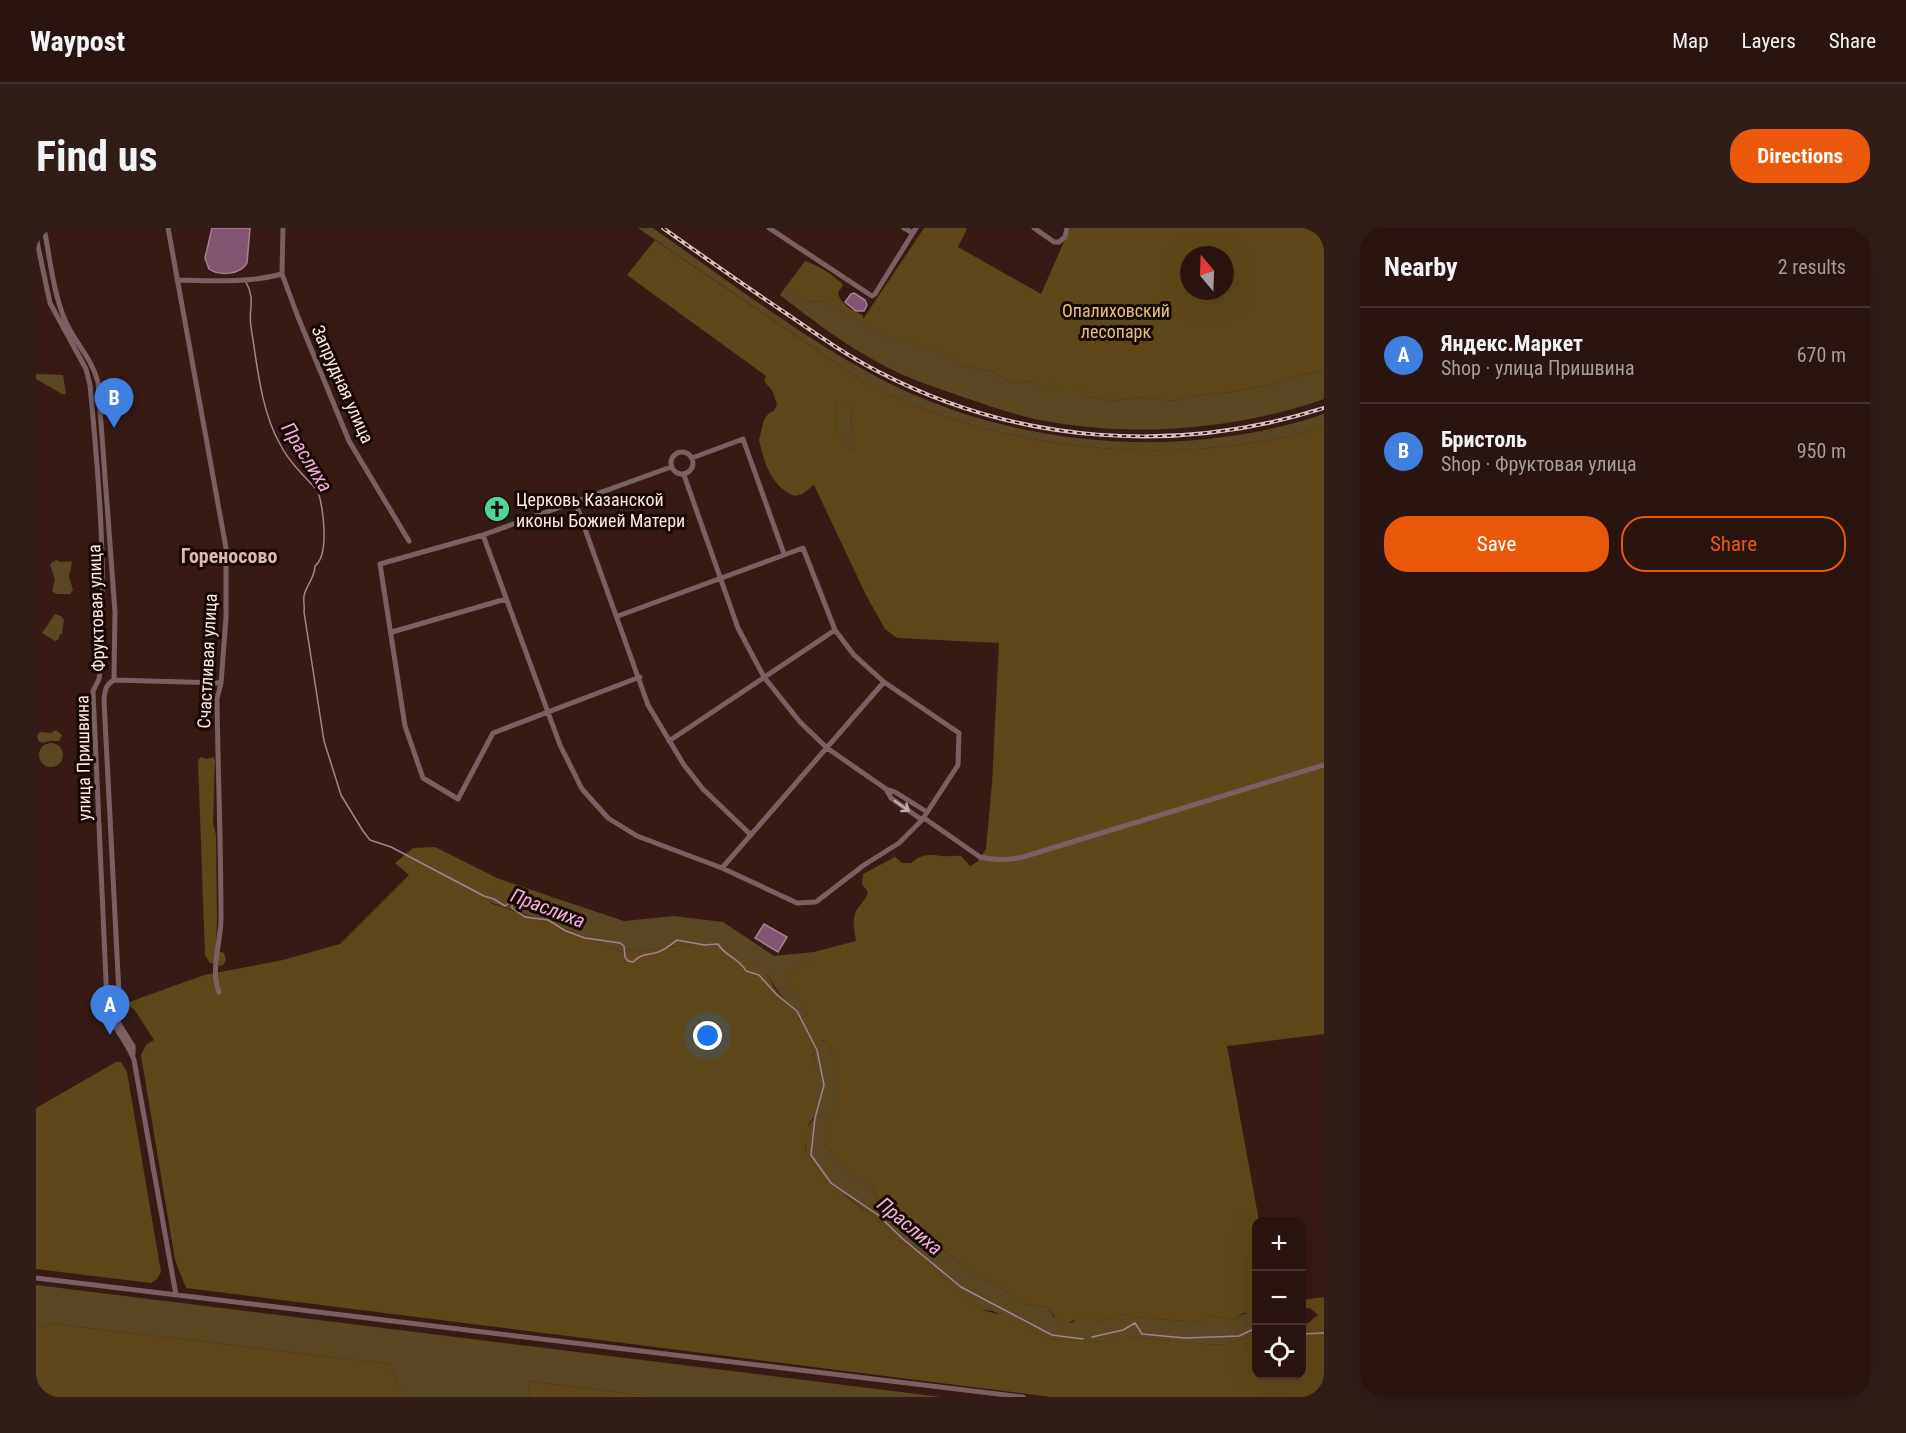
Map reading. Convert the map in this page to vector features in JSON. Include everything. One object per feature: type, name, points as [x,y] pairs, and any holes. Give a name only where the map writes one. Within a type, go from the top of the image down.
[{"type":"street","name":"Фруктовая улица","points":[[44,228],[60,306],[65,320],[89,359],[98,382],[115,612],[114,680],[105,689],[104,700],[119,994]]},
{"type":"street","name":"Счастливая улица","points":[[168,228],[226,548],[226,618],[221,683],[217,699],[221,923],[216,968],[219,992]]},
{"type":"street","name":"Запрудная улица","points":[[283,228],[282,274],[350,441],[409,541]]},
{"type":"street","points":[[769,228],[872,296],[914,231],[904,228]]},
{"type":"street","points":[[1034,228],[1054,242],[1059,242],[1065,237],[1067,228]]},
{"type":"street","name":"улица Пришвина","points":[[36,237],[50,303],[86,369],[91,396],[103,570],[104,617],[100,671],[93,691],[106,1003],[133,1046],[176,1295]]},
{"type":"street","points":[[177,280],[253,279],[282,274]]},
{"type":"street","points":[[692,458],[743,439],[784,554]]},
{"type":"street","points":[[687,453],[692,458],[693,465],[684,475],[678,475],[670,466],[675,454],[687,453]]},
{"type":"street","points":[[640,678],[493,733],[458,799],[423,778],[405,726],[380,564],[483,535],[670,466]]},
{"type":"street","points":[[684,475],[738,628],[764,677],[800,722],[827,748],[886,789],[891,798],[924,817],[981,857],[1006,860],[1034,854],[1324,765]]},
{"type":"street","points":[[575,501],[648,705],[684,765],[703,789],[751,835]]},
{"type":"street","points":[[483,535],[560,745],[582,789],[608,818],[637,836],[722,867],[797,903],[816,902],[864,865],[899,843],[924,817],[958,765],[959,733],[884,682],[854,655],[835,630],[803,548],[618,616]]},
{"type":"street","points":[[392,632],[506,599]]},
{"type":"street","points":[[669,741],[835,630]]},
{"type":"street","points":[[114,680],[221,683]]},
{"type":"street","points":[[722,867],[884,682]]},
{"type":"street","points":[[36,1278],[1023,1397]]},
{"type":"shaded area","points":[[212,228],[250,228],[247,263],[240,270],[218,273],[209,269],[205,258]]},
{"type":"shaded area","points":[[638,228],[653,228],[791,325],[848,361],[929,401],[983,419],[1040,433],[1097,440],[1155,442],[1213,438],[1269,429],[1324,414],[1324,427],[1268,440],[1210,448],[1151,450],[1092,447],[1033,439],[975,425],[919,407],[867,384]]},
{"type":"shaded area","points":[[787,285],[790,293],[806,301],[824,302],[862,321],[876,333],[948,355],[960,365],[993,372],[1011,383],[1029,381],[1035,386],[1052,383],[1064,390],[1079,390],[1089,397],[1111,401],[1139,397],[1173,401],[1190,396],[1231,392],[1279,383],[1301,375],[1324,371],[1324,399],[1256,418],[1183,428],[1111,429],[1075,426],[1021,416],[933,387],[868,357],[780,295]]},
{"type":"shaded area","points":[[854,293],[865,300],[867,305],[864,311],[856,311],[845,302]]},
{"type":"shaded area","points":[[36,374],[63,375],[66,394],[36,379]]},
{"type":"shaded area","points":[[837,401],[842,401],[852,407],[851,433],[855,446],[850,450],[835,429],[838,417],[835,405]]},
{"type":"shaded area","points":[[56,560],[72,563],[69,576],[73,590],[70,594],[56,594],[52,591],[55,580],[50,564]]},
{"type":"shaded area","points":[[55,614],[64,620],[62,634],[55,641],[42,633]]},
{"type":"shaded area","points":[[56,730],[62,735],[59,741],[42,743],[38,740],[37,736],[40,732],[51,733]]},
{"type":"shaded area","points":[[51,743],[56,744],[62,750],[62,760],[56,766],[51,767],[46,766],[40,760],[39,755],[40,750],[46,744]]},
{"type":"shaded area","points":[[503,894],[515,901],[534,905],[555,898],[624,921],[674,916],[723,922],[774,956],[814,952],[812,959],[794,968],[797,993],[807,1015],[797,1019],[768,975],[693,944],[641,951],[618,950],[554,924],[490,902],[492,895]]},
{"type":"shaded area","points":[[764,924],[787,937],[778,952],[755,938]]},
{"type":"shaded area","points":[[821,1040],[828,1043],[839,1086],[837,1113],[824,1144],[854,1176],[873,1187],[877,1198],[895,1212],[901,1221],[913,1223],[928,1238],[938,1243],[944,1251],[977,1275],[1016,1299],[1026,1304],[1048,1307],[1054,1317],[1072,1323],[1080,1316],[1090,1315],[1100,1321],[1127,1314],[1136,1318],[1203,1322],[1212,1315],[1234,1320],[1244,1314],[1252,1313],[1252,1336],[1216,1345],[1130,1337],[1120,1337],[1105,1342],[1049,1339],[993,1311],[981,1310],[964,1298],[949,1281],[940,1276],[920,1250],[900,1242],[874,1217],[823,1180],[806,1154],[807,1129],[815,1118],[816,1068],[813,1053]]},
{"type":"shaded area","points":[[36,1285],[941,1397],[653,1397],[528,1381],[530,1397],[404,1397],[390,1364],[63,1325],[51,1324],[43,1327],[36,1324]]},
{"type":"green space","name":"Опалиховский лесопарк","points":[[924,228],[967,229],[958,247],[1041,294],[1070,228],[1324,228],[1324,371],[1301,375],[1279,383],[1231,392],[1190,396],[1173,401],[1139,397],[1111,401],[1089,397],[1079,390],[1064,390],[1052,383],[1046,388],[1035,386],[1029,381],[1011,383],[993,372],[960,365],[948,355],[876,333],[862,321],[824,302],[806,301],[789,293],[787,285],[805,261],[830,274],[843,285],[838,293],[842,301],[855,312],[863,315],[863,319]]},
{"type":"green space","points":[[655,240],[867,384],[919,407],[975,425],[1033,439],[1092,447],[1151,450],[1210,448],[1268,440],[1324,427],[1324,1034],[1227,1046],[1258,1217],[1252,1217],[1252,1314],[1243,1313],[1234,1320],[1212,1315],[1203,1322],[1136,1318],[1127,1314],[1100,1321],[1090,1315],[1061,1325],[1048,1307],[1026,1304],[977,1275],[944,1251],[938,1243],[928,1238],[913,1223],[901,1221],[895,1212],[877,1198],[873,1187],[854,1176],[824,1144],[828,1122],[837,1112],[838,1094],[834,1060],[828,1043],[822,1040],[813,1053],[816,1068],[817,1114],[809,1123],[805,1146],[806,1154],[823,1180],[874,1217],[900,1242],[920,1250],[940,1276],[949,1281],[973,1304],[981,1310],[1003,1315],[1049,1339],[1105,1342],[1120,1337],[1130,1337],[1216,1345],[1252,1336],[1252,1379],[1306,1379],[1306,1325],[1318,1315],[1310,1308],[1306,1308],[1306,1299],[1324,1297],[1324,1397],[1051,1397],[186,1288],[175,1260],[141,1055],[146,1045],[154,1040],[134,1009],[124,1004],[204,975],[283,960],[340,944],[409,875],[395,863],[413,848],[435,847],[497,878],[555,898],[545,900],[535,907],[500,895],[492,895],[490,903],[554,924],[618,950],[641,951],[693,944],[733,955],[768,975],[774,988],[793,1009],[798,1019],[807,1015],[787,974],[811,959],[814,952],[856,941],[854,917],[868,892],[862,884],[863,874],[895,857],[902,863],[911,863],[925,855],[961,856],[970,866],[977,862],[986,849],[992,784],[999,643],[897,638],[885,629],[866,595],[814,485],[795,496],[780,487],[770,474],[759,440],[765,419],[777,405],[773,392],[764,381],[766,376],[627,275]],"holes":[[[837,401],[842,401],[852,408],[851,437],[855,446],[850,450],[835,429],[838,417],[835,405]]]},
{"type":"green space","points":[[201,757],[207,759],[213,757],[215,760],[213,823],[216,835],[216,949],[224,953],[226,960],[220,966],[210,963],[205,955],[198,760]]},
{"type":"green space","points":[[116,1062],[121,1062],[127,1072],[161,1272],[151,1283],[36,1269],[36,1108]]},
{"type":"green space","points":[[36,1324],[43,1327],[51,1324],[63,1325],[390,1364],[404,1397],[36,1397]]},
{"type":"green space","points":[[528,1381],[653,1397],[530,1397]]},
{"type":"waterway","name":"Праслиха","points":[[246,282],[251,294],[250,320],[268,417],[284,451],[318,491],[320,499],[324,541],[320,560],[315,566],[314,574],[305,592],[304,612],[324,741],[341,795],[370,840],[391,847],[505,906],[509,903],[525,917],[548,920],[566,931],[585,938],[620,943],[624,946],[625,957],[628,961],[633,962],[641,956],[661,951],[677,940],[704,945],[718,944],[746,971],[759,975],[777,995],[797,1011],[817,1050],[824,1085],[815,1118],[811,1155],[831,1183],[878,1215],[961,1287],[1052,1335],[1083,1339]]},
{"type":"waterway","name":"Праслиха","points":[[1092,1337],[1123,1330],[1135,1323],[1142,1334],[1185,1338],[1239,1336],[1252,1330]]},
{"type":"waterway","name":"Праслиха","points":[[1306,1334],[1324,1333]]},
{"type":"railway","points":[[663,228],[855,359],[932,396],[986,415],[1041,427],[1098,435],[1155,436],[1211,432],[1268,423],[1324,408]]},
{"type":"place","name":"Бристоль","points":[[114,428]]},
{"type":"place","name":"Церковь Казанской иконы Божией Матери","points":[[497,509]]},
{"type":"place","name":"Яндекс.Маркет","points":[[110,1035]]},
{"type":"district","name":"Гореносово","points":[[229,556]]}]
